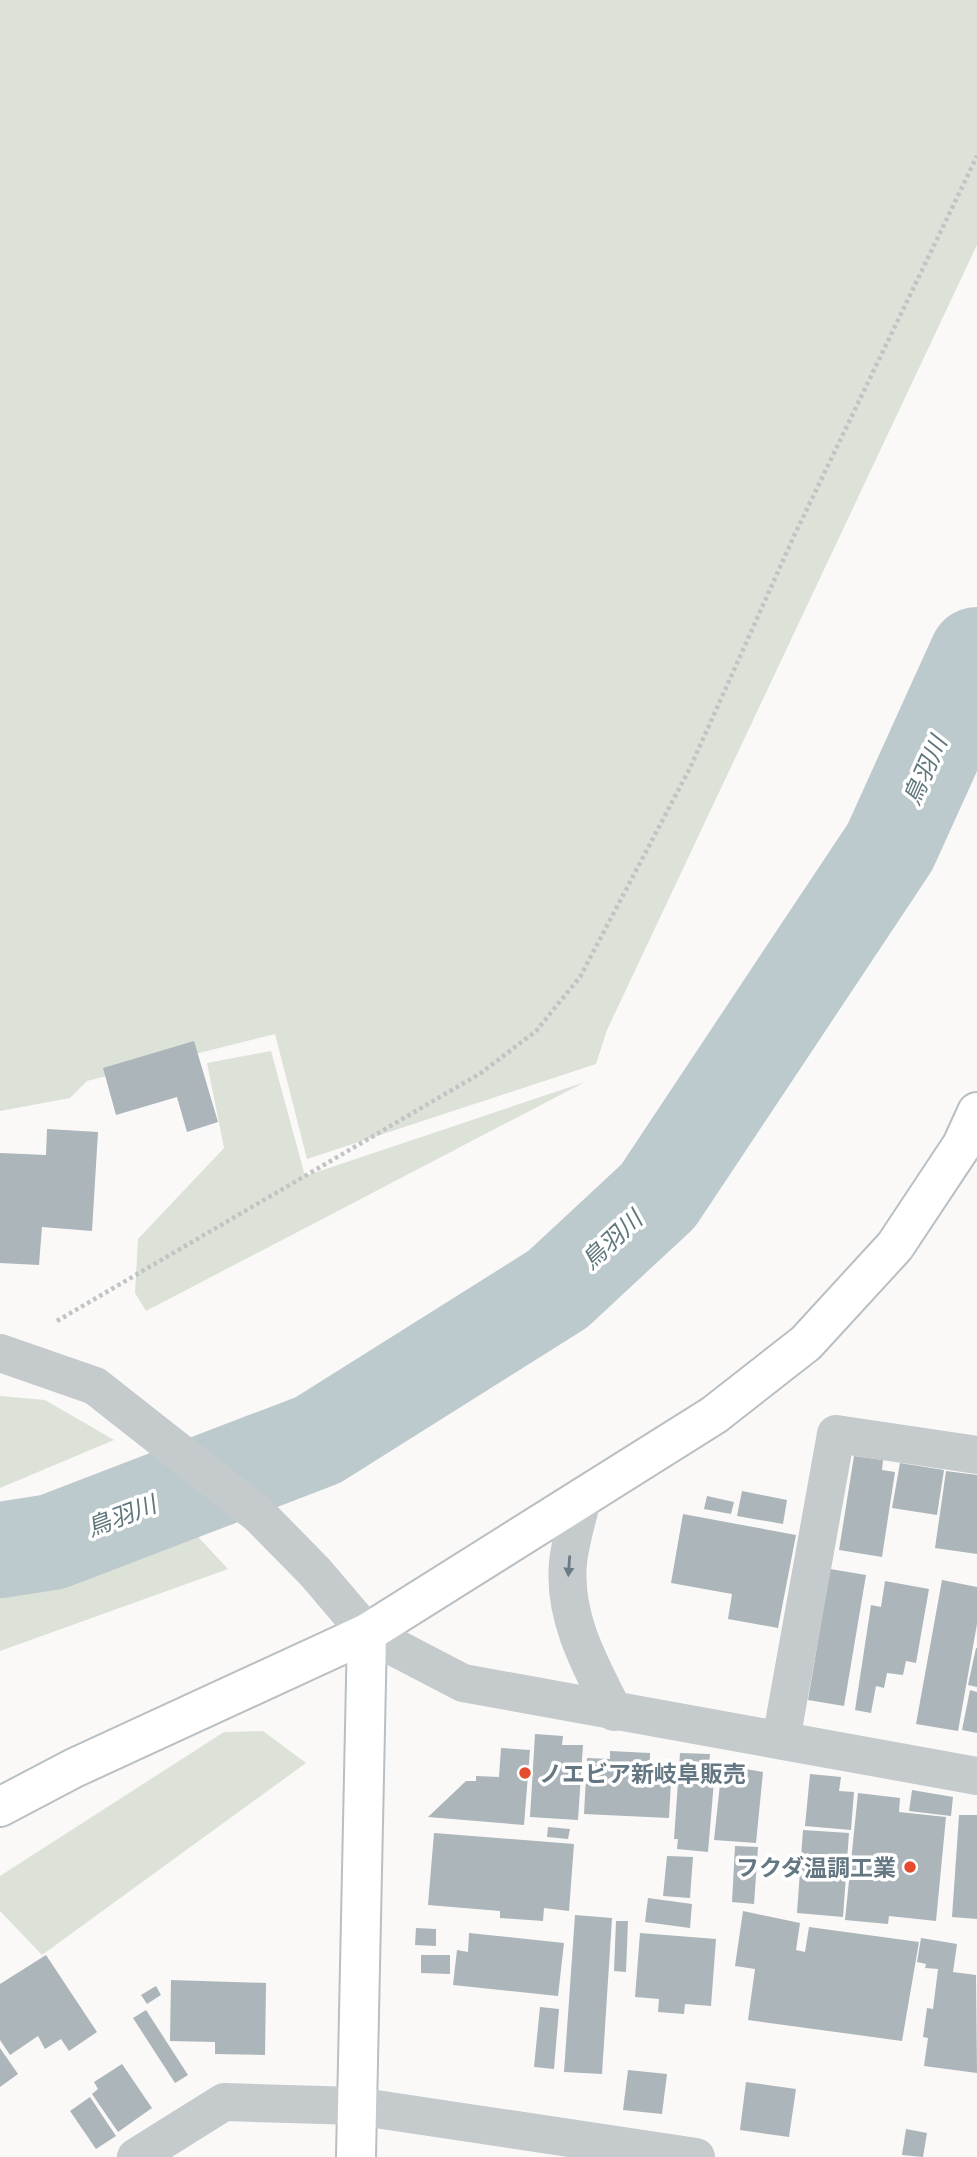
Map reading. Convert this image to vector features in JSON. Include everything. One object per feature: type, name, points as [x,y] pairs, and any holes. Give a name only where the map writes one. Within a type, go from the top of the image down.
[{"type":"street","points":[[0,1807],[74,1768],[367,1633],[713,1415],[806,1343],[895,1246],[961,1144],[977,1112]]},
{"type":"street","points":[[5,1355],[95,1386],[259,1515],[315,1572],[367,1633],[463,1683],[977,1776]]},
{"type":"street","points":[[781,1740],[836,1434],[977,1455]]},
{"type":"street","points":[[582,1499],[568,1562],[568,1599],[583,1651],[614,1712]]},
{"type":"street","points":[[356,2157],[367,1633]]},
{"type":"street","points":[[136,2157],[224,2102],[356,2106],[696,2157]]},
{"type":"path","points":[[5,1355],[481,1073],[536,1031],[573,986],[690,768],[794,536],[977,156]]},
{"type":"shaded area","points":[[0,0],[977,0],[977,245],[607,1030],[596,1064],[307,1159],[275,1034],[87,1081],[70,1098],[0,1111]]},
{"type":"shaded area","points":[[271,1051],[305,1176],[585,1082],[146,1311],[135,1293],[138,1239],[224,1148],[207,1063]]},
{"type":"shaded area","points":[[0,1396],[45,1400],[114,1440],[0,1488]]},
{"type":"shaded area","points":[[186,1524],[228,1569],[0,1651],[0,1568]]},
{"type":"shaded area","points":[[263,1731],[306,1763],[42,1955],[0,1911],[0,1876],[224,1732]]},
{"type":"building","points":[[194,1041],[218,1122],[187,1132],[177,1097],[116,1115],[103,1068]]},
{"type":"building","points":[[47,1129],[98,1132],[92,1231],[42,1227],[39,1265],[0,1263],[0,1153],[46,1155]]},
{"type":"building","points":[[854,1456],[883,1460],[882,1470],[895,1472],[882,1557],[839,1550]]},
{"type":"building","points":[[900,1463],[944,1470],[937,1515],[892,1508]]},
{"type":"building","points":[[946,1471],[977,1475],[977,1554],[935,1548]]},
{"type":"building","points":[[742,1491],[787,1500],[783,1524],[737,1516]]},
{"type":"building","points":[[707,1496],[734,1502],[731,1514],[704,1509]]},
{"type":"building","points":[[683,1514],[796,1535],[778,1628],[728,1619],[732,1594],[671,1583]]},
{"type":"building","points":[[830,1569],[866,1575],[844,1706],[808,1700]]},
{"type":"building","points":[[942,1580],[977,1587],[977,1624],[958,1731],[916,1724]]},
{"type":"building","points":[[885,1581],[929,1589],[916,1663],[906,1661],[903,1675],[887,1673],[884,1688],[876,1686],[871,1713],[855,1710],[871,1605],[881,1607]]},
{"type":"building","points":[[977,1648],[977,1687],[968,1685]]},
{"type":"building","points":[[970,1690],[977,1692],[977,1733],[962,1730]]},
{"type":"building","points":[[535,1734],[563,1736],[562,1745],[583,1745],[578,1820],[530,1817]]},
{"type":"building","points":[[501,1748],[530,1750],[524,1825],[428,1817],[466,1781],[476,1781],[476,1776],[499,1777]]},
{"type":"building","points":[[610,1751],[650,1753],[650,1761],[672,1763],[669,1818],[584,1814],[587,1758],[610,1759]]},
{"type":"building","points":[[680,1753],[710,1754],[708,1780],[714,1781],[708,1852],[677,1849],[678,1839],[674,1839]]},
{"type":"building","points":[[722,1765],[763,1772],[756,1843],[714,1840]]},
{"type":"building","points":[[810,1774],[841,1777],[839,1791],[854,1792],[851,1830],[805,1826]]},
{"type":"building","points":[[912,1790],[953,1797],[951,1816],[909,1811]]},
{"type":"building","points":[[858,1793],[900,1798],[899,1812],[946,1817],[936,1921],[889,1916],[888,1924],[845,1920]]},
{"type":"building","points":[[959,1815],[977,1815],[977,1919],[952,1917]]},
{"type":"building","points":[[548,1827],[570,1829],[568,1839],[547,1837]]},
{"type":"building","points":[[803,1830],[849,1833],[843,1917],[797,1913]]},
{"type":"building","points":[[434,1833],[574,1844],[569,1911],[544,1908],[543,1921],[500,1918],[500,1911],[428,1905]]},
{"type":"building","points":[[735,1846],[758,1847],[754,1904],[732,1902]]},
{"type":"building","points":[[667,1856],[693,1857],[690,1898],[663,1896]]},
{"type":"building","points":[[648,1898],[692,1904],[690,1928],[645,1922]]},
{"type":"building","points":[[743,1911],[800,1923],[796,1950],[805,1952],[809,1927],[919,1942],[902,2041],[748,2020],[755,1969],[735,1966]]},
{"type":"building","points":[[575,1915],[612,1918],[602,2074],[564,2072]]},
{"type":"building","points":[[616,1921],[628,1921],[626,1972],[614,1971]]},
{"type":"building","points":[[416,1928],[436,1929],[436,1946],[415,1945]]},
{"type":"building","points":[[469,1933],[564,1943],[558,1996],[453,1985],[457,1950],[468,1952]]},
{"type":"building","points":[[640,1933],[716,1939],[711,2006],[685,2004],[684,2014],[658,2012],[659,1999],[635,1997]]},
{"type":"building","points":[[921,1938],[957,1944],[953,1972],[976,1975],[977,2073],[924,2066],[928,2038],[923,2037],[927,2008],[933,2009],[938,1969],[925,1968],[926,1964],[917,1962]]},
{"type":"building","points":[[46,1955],[97,2032],[69,2051],[61,2039],[45,2049],[38,2036],[10,2055],[0,2040],[0,1984]]},
{"type":"building","points":[[421,1955],[450,1955],[450,1974],[421,1973]]},
{"type":"building","points":[[171,1980],[266,1983],[265,2055],[215,2054],[215,2042],[170,2041]]},
{"type":"building","points":[[156,1986],[161,1995],[147,2004],[141,1995]]},
{"type":"building","points":[[540,2007],[559,2009],[554,2069],[534,2067]]},
{"type":"building","points":[[146,2010],[188,2075],[175,2083],[133,2018]]},
{"type":"building","points":[[0,2048],[18,2074],[0,2087]]},
{"type":"building","points":[[122,2064],[152,2108],[118,2132],[92,2094],[98,2089],[94,2082]]},
{"type":"building","points":[[628,2070],[667,2074],[662,2114],[623,2110]]},
{"type":"building","points":[[746,2082],[796,2089],[789,2137],[740,2130]]},
{"type":"building","points":[[90,2097],[116,2136],[96,2149],[70,2111]]},
{"type":"building","points":[[906,2129],[927,2133],[923,2157],[902,2155]]},
{"type":"waterway","name":"鳥羽川","points":[[0,1550],[52,1542],[318,1440],[558,1289],[658,1196],[890,847],[977,655]]},
{"type":"place","name":"ノエビア新岐阜販売","points":[[525,1773]]},
{"type":"place","name":"フクダ温調工業","points":[[910,1867]]}]
